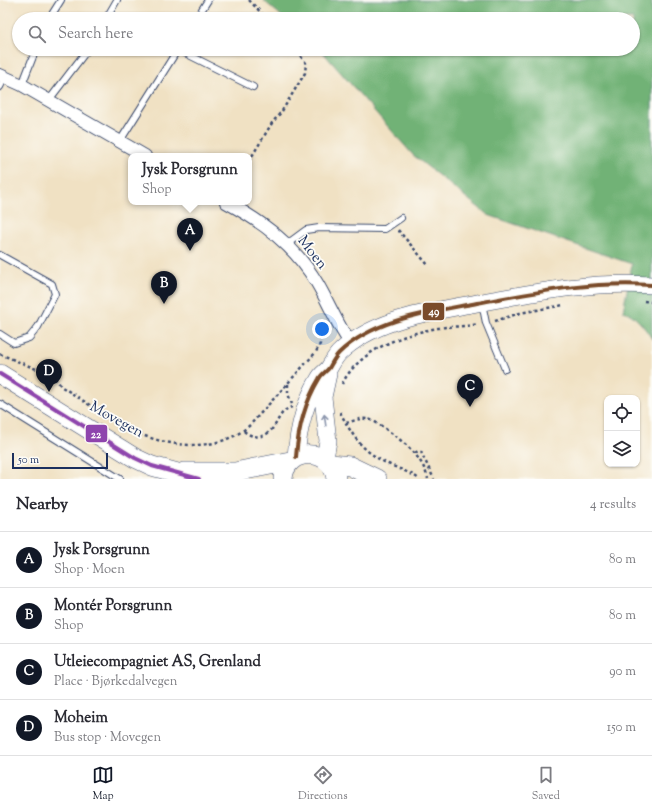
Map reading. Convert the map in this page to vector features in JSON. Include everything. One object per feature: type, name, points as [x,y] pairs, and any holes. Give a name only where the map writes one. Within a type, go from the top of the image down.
[{"type":"main road","points":[[283,479],[286,468],[293,459],[306,407],[319,378],[328,370],[339,354],[379,327],[409,317],[482,302],[588,284],[621,283],[652,285]]},
{"type":"main road","points":[[328,370],[329,378],[323,397],[331,467],[350,466],[377,479]]},
{"type":"main road","name":"Movegen","points":[[0,374],[135,458],[152,466],[179,472],[199,479]]},
{"type":"main road","name":"Movegen","points":[[179,472],[235,472],[293,459],[311,453],[331,467]]},
{"type":"street","points":[[2,80],[22,85],[140,153]]},
{"type":"street","name":"Moen","points":[[231,205],[261,223],[287,244],[301,260],[316,282],[340,326],[352,344]]},
{"type":"lane","points":[[53,12],[61,0]]},
{"type":"lane","points":[[110,12],[117,0]]},
{"type":"lane","points":[[200,12],[208,0]]},
{"type":"lane","points":[[22,85],[33,56]]},
{"type":"lane","points":[[50,100],[83,56]]},
{"type":"lane","points":[[120,141],[174,56]]},
{"type":"lane","points":[[192,56],[252,87]]},
{"type":"lane","points":[[287,244],[306,230],[319,228],[385,229],[393,225],[401,218]]},
{"type":"lane","points":[[0,255],[52,284],[55,294],[38,327],[30,338],[14,343],[0,334]]},
{"type":"lane","points":[[482,302],[486,323],[505,369]]},
{"type":"lane","points":[[0,404],[120,479]]},
{"type":"path","points":[[248,0],[260,12]]},
{"type":"path","points":[[252,157],[272,122],[282,111],[306,73],[306,63],[300,56]]},
{"type":"path","points":[[393,225],[428,265]]},
{"type":"path","points":[[638,300],[652,302]]},
{"type":"path","points":[[340,387],[349,372],[357,364],[376,350],[392,342],[439,328],[486,323],[520,313],[567,304]]},
{"type":"path","name":"Movegen","points":[[0,354],[12,361],[53,376],[62,387],[135,432],[161,441],[190,446],[203,445],[217,443],[244,431],[316,352],[320,344],[321,325],[326,320]]},
{"type":"path","points":[[244,431],[253,437],[269,432],[282,412],[293,407],[288,394],[288,384]]},
{"type":"path","points":[[340,409],[346,424],[355,438],[367,451],[377,458],[419,479]]},
{"type":"path","points":[[346,424],[362,419],[372,420],[404,442],[415,453],[423,465],[428,479]]},
{"type":"path","points":[[415,453],[418,451],[423,454],[434,479]]},
{"type":"green space","points":[[263,0],[652,0],[652,339],[635,318],[623,311],[632,264],[488,215],[413,155],[326,56],[640,56],[640,12],[277,12]]},
{"type":"transit line","name":"49","points":[[296,457],[298,437],[303,416],[320,377],[329,368],[339,353],[353,341],[369,332],[404,318],[542,291],[585,286],[629,284],[652,285]]},
{"type":"transit line","name":"22","points":[[0,374],[135,458],[152,466],[199,479]]},
{"type":"place","name":"Jysk Porsgrunn","points":[[190,251]]},
{"type":"place","name":"Montér Porsgrunn","points":[[164,304]]},
{"type":"place","name":"Moheim","points":[[49,392]]},
{"type":"place","name":"Utleiecompagniet AS, Grenland","points":[[470,407]]}]
